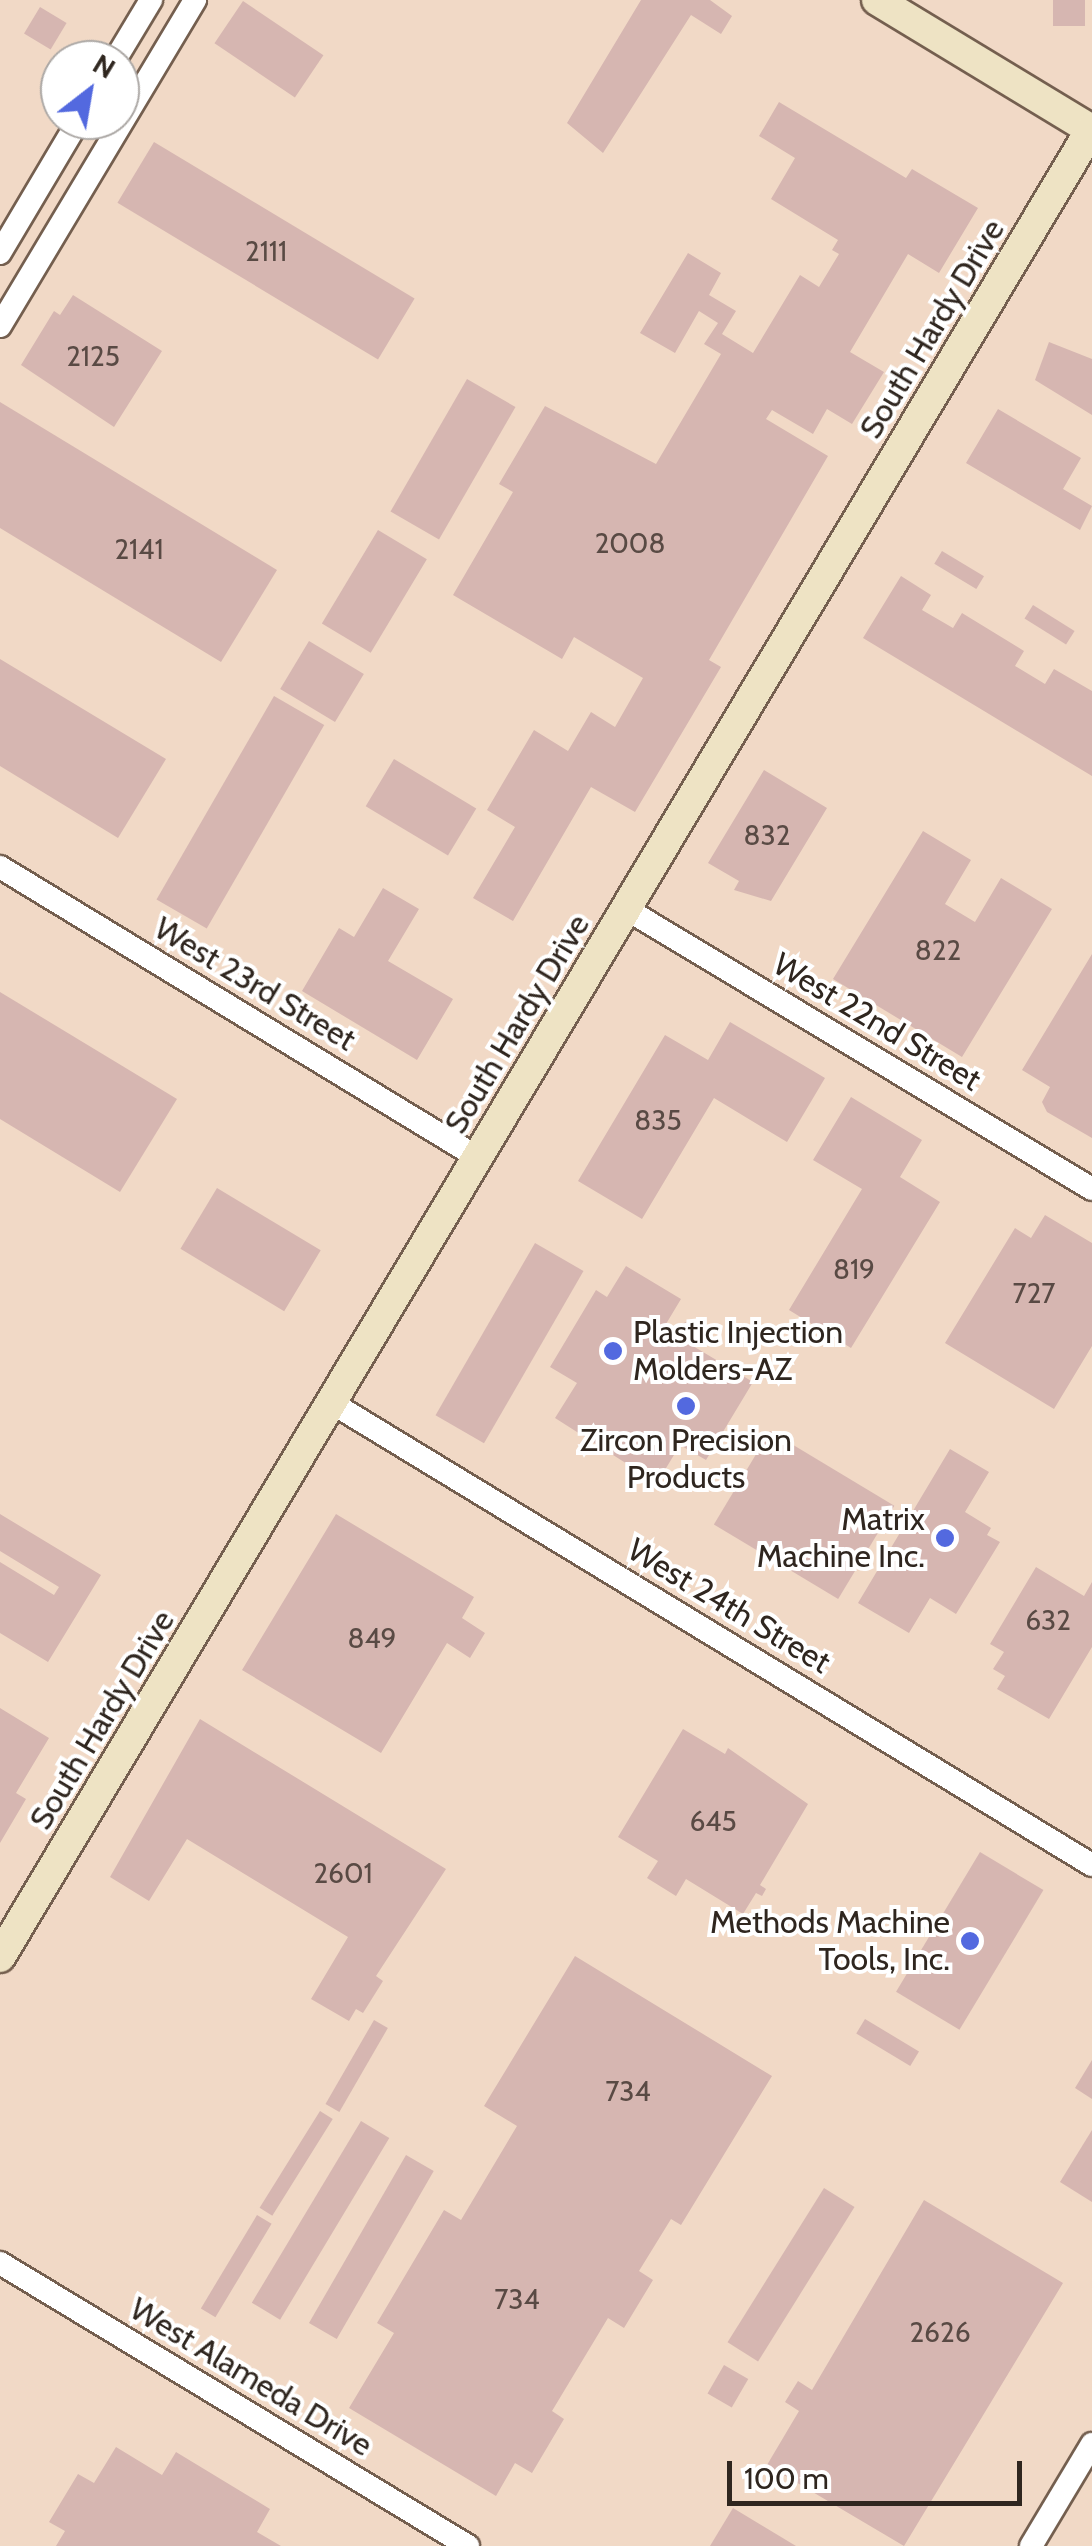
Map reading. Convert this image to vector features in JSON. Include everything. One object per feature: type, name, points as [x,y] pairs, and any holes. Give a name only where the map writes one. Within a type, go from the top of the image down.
[{"type":"street","points":[[127,40],[151,0]]},
{"type":"street","points":[[0,326],[195,0]]},
{"type":"street","points":[[877,0],[1092,129]]},
{"type":"street","name":"South Hardy Drive","points":[[0,1957],[1092,129]]},
{"type":"street","points":[[0,253],[67,140]]},
{"type":"street","name":"West 23rd Street","points":[[0,867],[476,1157]]},
{"type":"street","name":"West 22nd Street","points":[[628,910],[1092,1189]]},
{"type":"street","name":"West 24th Street","points":[[332,1404],[1092,1865]]},
{"type":"street","name":"West Alameda Drive","points":[[0,2263],[468,2546]]},
{"type":"street","points":[[1031,2546],[1092,2444]]},
{"type":"building","points":[[641,0],[710,0],[732,16],[721,34],[691,15],[603,153],[567,123]]},
{"type":"building","points":[[1053,0],[1085,0],[1085,26],[1053,26]]},
{"type":"building","points":[[243,1],[323,55],[295,98],[214,43]]},
{"type":"building","points":[[40,7],[67,23],[56,40],[40,40],[40,43],[24,34]]},
{"type":"building","points":[[779,102],[906,178],[912,169],[978,208],[939,273],[908,254],[850,352],[884,372],[852,424],[827,409],[813,434],[772,410],[766,419],[828,456],[709,660],[721,667],[635,812],[591,787],[513,921],[473,898],[515,827],[487,810],[534,730],[568,751],[591,712],[615,727],[643,678],[574,637],[562,659],[453,595],[513,492],[499,484],[545,406],[656,464],[721,354],[704,344],[718,323],[699,311],[675,353],[640,333],[688,253],[721,273],[709,295],[736,311],[722,334],[753,353],[800,275],[819,287],[839,254],[832,250],[838,240],[771,199],[795,158],[759,136]]},
{"type":"building","points":[[154,142],[415,299],[378,359],[117,203]]},
{"type":"building","points":[[73,295],[162,351],[114,427],[21,365],[54,311],[60,315]]},
{"type":"building","points":[[1049,342],[1092,359],[1092,415],[1035,380]]},
{"type":"building","points":[[467,379],[515,407],[439,540],[390,512]]},
{"type":"building","points":[[0,402],[277,570],[221,662],[0,528]]},
{"type":"building","points":[[998,409],[1081,458],[1063,489],[1092,506],[1080,530],[966,463]]},
{"type":"building","points":[[378,530],[427,559],[371,653],[322,623]]},
{"type":"building","points":[[942,551],[984,576],[976,589],[934,564]]},
{"type":"building","points":[[901,576],[931,595],[922,610],[953,628],[962,613],[1024,651],[1015,666],[1045,684],[1054,669],[1092,691],[1092,776],[863,638]]},
{"type":"building","points":[[1033,605],[1075,631],[1066,645],[1025,619]]},
{"type":"building","points":[[309,641],[364,674],[335,722],[280,689]]},
{"type":"building","points":[[0,659],[166,759],[118,838],[0,766]]},
{"type":"building","points":[[274,696],[324,725],[207,929],[157,900]]},
{"type":"building","points":[[394,759],[476,808],[448,856],[366,806]]},
{"type":"building","points":[[764,770],[827,808],[771,901],[734,890],[739,881],[708,863]]},
{"type":"building","points":[[923,831],[971,860],[945,904],[975,922],[1001,878],[1052,909],[962,1057],[833,979]]},
{"type":"building","points":[[383,888],[419,909],[388,961],[453,999],[417,1060],[302,991],[339,928],[354,937]]},
{"type":"building","points":[[1092,954],[1092,1138],[1047,1112],[1042,1102],[1050,1087],[1022,1070]]},
{"type":"building","points":[[0,992],[177,1099],[120,1192],[0,1119]]},
{"type":"building","points":[[730,1022],[825,1078],[787,1142],[714,1098],[642,1219],[578,1181],[665,1035],[708,1060]]},
{"type":"building","points":[[851,1097],[922,1140],[900,1177],[940,1202],[851,1348],[789,1310],[862,1189],[813,1160]]},
{"type":"building","points":[[217,1188],[321,1250],[284,1311],[180,1249]]},
{"type":"building","points":[[1045,1215],[1092,1243],[1092,1346],[1054,1409],[945,1343],[1015,1228],[1031,1238]]},
{"type":"building","points":[[535,1243],[583,1271],[484,1443],[435,1415]]},
{"type":"building","points":[[626,1266],[681,1299],[663,1329],[676,1336],[685,1322],[702,1332],[693,1346],[753,1382],[706,1460],[680,1445],[657,1483],[555,1418],[577,1383],[550,1367],[596,1290],[607,1297]]},
{"type":"building","points":[[770,1431],[894,1506],[838,1599],[714,1524]]},
{"type":"building","name":"Matrix Machine Inc.","points":[[950,1449],[989,1472],[965,1512],[991,1528],[987,1535],[1000,1542],[956,1614],[930,1598],[909,1633],[858,1603]]},
{"type":"building","points":[[0,1514],[101,1575],[48,1662],[0,1633],[0,1562],[54,1595],[59,1587],[0,1551]]},
{"type":"building","points":[[336,1514],[474,1597],[462,1618],[485,1633],[470,1658],[447,1643],[381,1753],[242,1670]]},
{"type":"building","points":[[1036,1567],[1084,1596],[1092,1582],[1092,1647],[1049,1719],[997,1689],[1005,1676],[993,1669],[1004,1652],[990,1644]]},
{"type":"building","points":[[0,1708],[49,1738],[16,1793],[26,1799],[0,1843]]},
{"type":"building","points":[[200,1719],[446,1869],[376,1976],[383,1981],[363,2013],[356,2009],[349,2021],[311,1999],[348,1937],[187,1839],[149,1901],[110,1877]]},
{"type":"building","points":[[683,1729],[725,1754],[728,1748],[808,1804],[760,1885],[766,1889],[762,1896],[756,1893],[743,1914],[686,1879],[676,1896],[647,1878],[658,1861],[618,1837]]},
{"type":"building","name":"Methods Machine Tools, Inc.","points":[[980,1852],[1043,1890],[959,2030],[896,1992]]},
{"type":"building","points":[[575,1956],[772,2076],[681,2225],[671,2219],[639,2271],[653,2280],[624,2328],[608,2318],[552,2411],[564,2419],[532,2473],[515,2463],[496,2496],[349,2408],[394,2333],[377,2323],[444,2210],[461,2220],[517,2126],[484,2106]]},
{"type":"building","points":[[865,2019],[919,2051],[910,2066],[856,2034]]},
{"type":"building","points":[[374,2020],[388,2028],[339,2112],[326,2104]]},
{"type":"building","points":[[1092,2060],[1092,2099],[1075,2088]]},
{"type":"building","points":[[320,2111],[333,2119],[272,2216],[260,2208]]},
{"type":"building","points":[[361,2121],[389,2138],[280,2320],[252,2303]]},
{"type":"building","points":[[1092,2130],[1092,2202],[1060,2182]]},
{"type":"building","points":[[406,2155],[434,2171],[337,2339],[309,2323]]},
{"type":"building","points":[[824,2188],[855,2207],[758,2361],[728,2342]]},
{"type":"building","points":[[924,2200],[1063,2283],[904,2546],[767,2465],[799,2411],[785,2402],[798,2381],[812,2390]]},
{"type":"building","points":[[257,2215],[272,2224],[215,2317],[201,2308]]},
{"type":"building","points":[[724,2365],[748,2379],[732,2408],[707,2394]]},
{"type":"building","points":[[116,2447],[162,2475],[176,2452],[270,2509],[257,2532],[281,2546],[56,2546],[65,2531],[49,2522],[78,2474],[94,2483]]},
{"type":"building","points":[[733,2508],[796,2546],[710,2546]]},
{"type":"place","name":"Plastic Injection Molders-AZ","points":[[613,1351]]},
{"type":"place","name":"Zircon Precision Products","points":[[686,1406]]},
{"type":"place","name":"Matrix Machine Inc.","points":[[945,1538]]},
{"type":"place","name":"Methods Machine Tools, Inc.","points":[[970,1941]]}]
